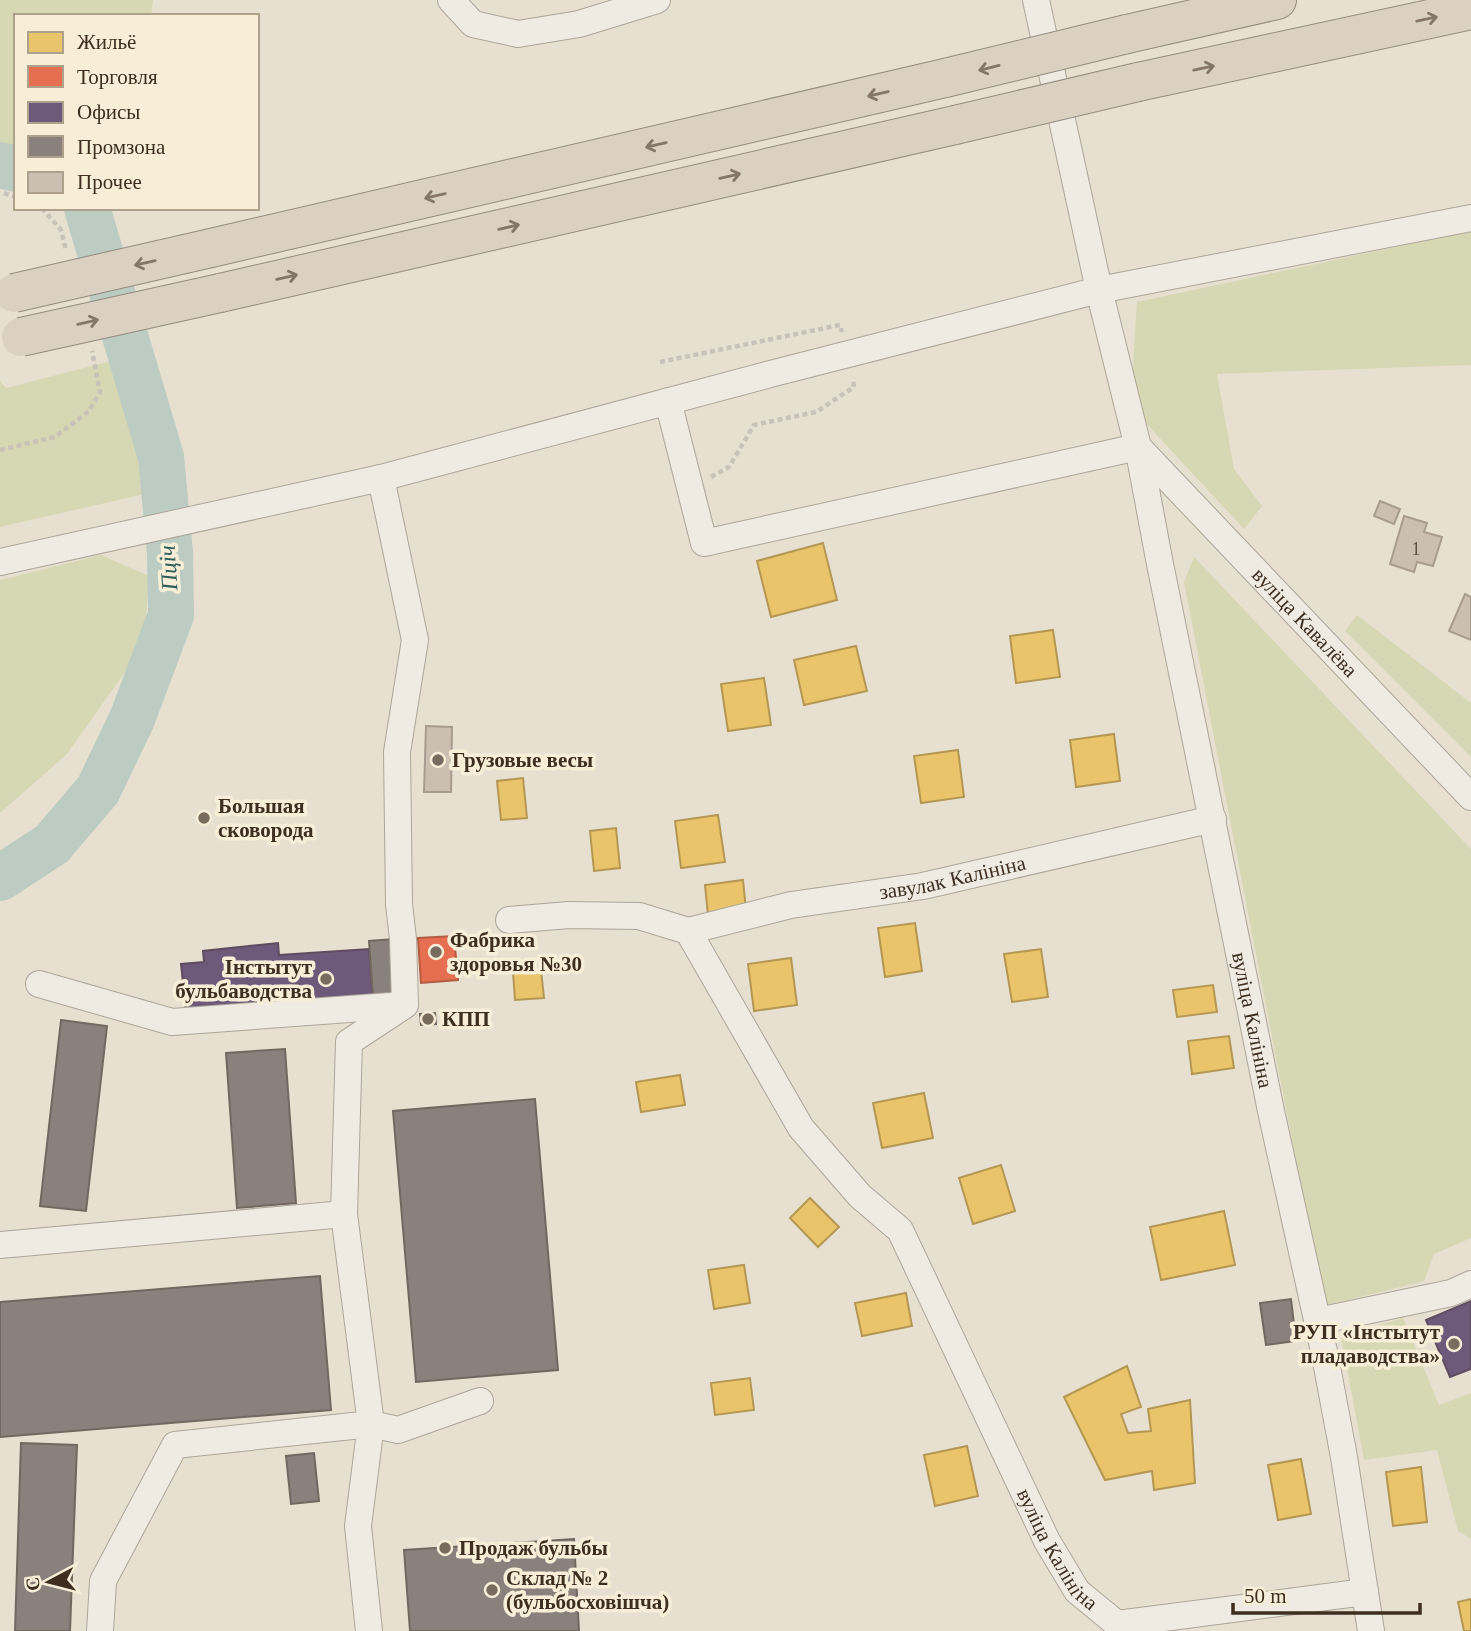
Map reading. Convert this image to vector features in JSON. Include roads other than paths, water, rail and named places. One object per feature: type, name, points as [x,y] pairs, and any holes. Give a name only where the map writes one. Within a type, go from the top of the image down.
[{"type":"highway","points":[[7,295],[1277,0]]},
{"type":"highway","points":[[10,340],[1138,82],[1471,9]]},
{"type":"street","points":[[451,0],[474,24],[518,34],[579,23],[657,0]]},
{"type":"street","name":"вуліца Калініна","points":[[1036,0],[1099,290],[1138,447],[1158,558],[1271,1111],[1318,1321],[1344,1457],[1371,1631]]},
{"type":"street","points":[[0,562],[381,478],[1099,290],[1471,218]]},
{"type":"street","points":[[668,401],[704,542],[1138,447]]},
{"type":"street","name":"вуліца Кавалёва","points":[[1138,447],[1471,797]]},
{"type":"street","points":[[381,478],[415,640],[397,752],[399,904],[405,1005]]},
{"type":"street","name":"завулак Калініна","points":[[688,931],[791,905],[923,886],[1213,819]]},
{"type":"street","points":[[509,920],[569,915],[639,916],[688,931]]},
{"type":"street","name":"вуліца Калініна","points":[[688,931],[801,1128],[860,1196],[900,1230],[1047,1541],[1077,1591],[1117,1624],[1366,1592]]},
{"type":"street","points":[[39,984],[173,1021],[405,1005]]},
{"type":"street","points":[[369,1631],[358,1526],[371,1423],[344,1214],[349,1042],[405,1005]]},
{"type":"street","points":[[0,1245],[344,1214]]},
{"type":"street","points":[[1318,1321],[1451,1293],[1471,1284]]},
{"type":"street","points":[[100,1631],[103,1581],[175,1445],[371,1423],[398,1430],[480,1401]]},
{"type":"waterway","name":"Пціч","points":[[0,165],[14,168]]},
{"type":"waterway","name":"Пціч","points":[[0,878],[52,844],[98,790],[132,719],[171,615],[170,553],[161,457],[88,210]]},
{"type":"place","name":"Грузовые весы","points":[[438,760]]},
{"type":"place","name":"Большая сковорода","points":[[204,818]]},
{"type":"place","name":"Фабрика здоровья №30","points":[[436,952]]},
{"type":"place","name":"Інстытут бульбаводства","points":[[326,979]]},
{"type":"place","name":"КПП","points":[[428,1019]]},
{"type":"place","name":"РУП «Інстытут пладаводства»","points":[[1454,1344]]},
{"type":"place","name":"Продаж бульбы","points":[[445,1548]]},
{"type":"place","name":"Склад № 2 (бульбосховішча)","points":[[492,1590]]}]
